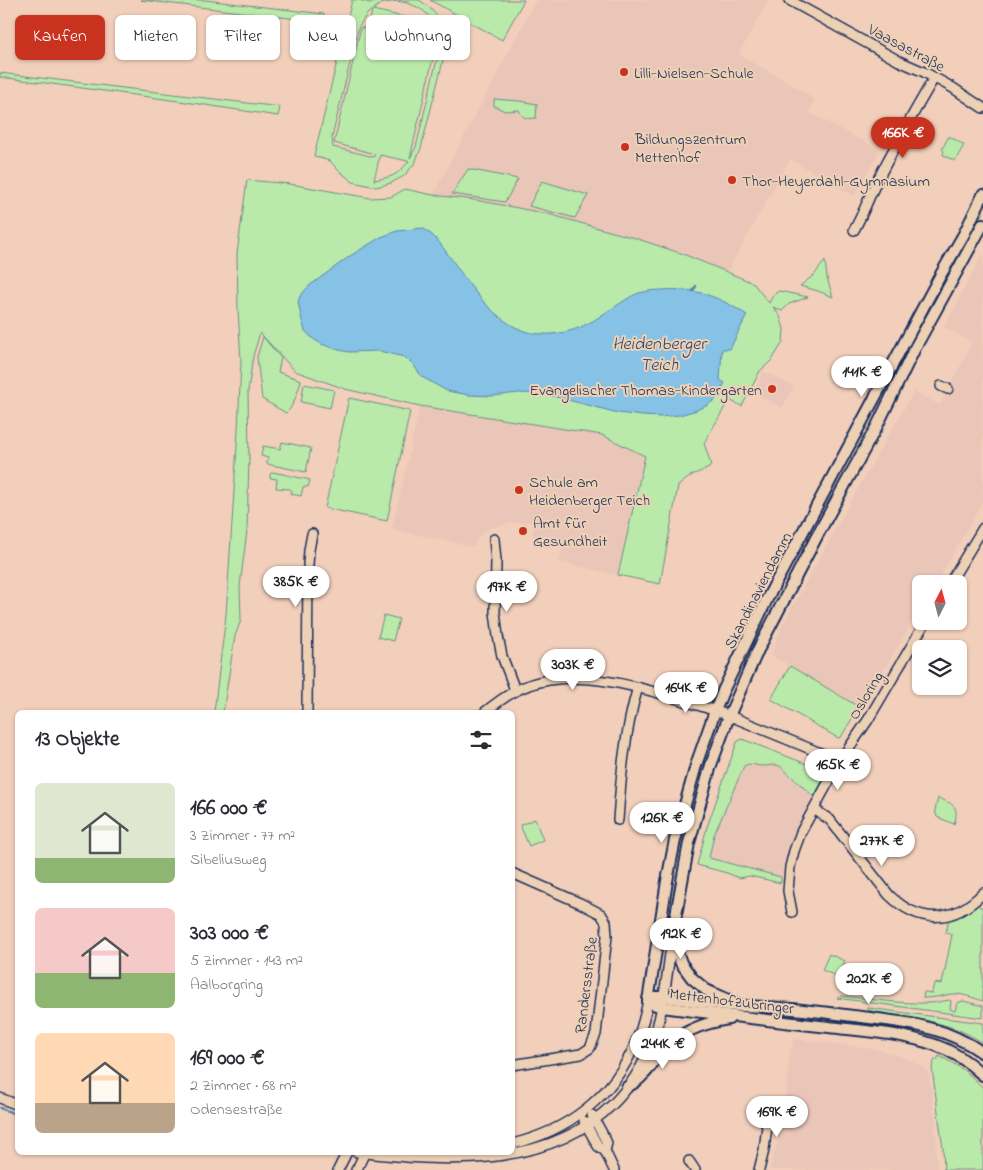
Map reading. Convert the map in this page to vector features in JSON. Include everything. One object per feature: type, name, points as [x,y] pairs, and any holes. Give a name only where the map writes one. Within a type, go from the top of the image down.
[{"type":"main road","name":"Skandinaviendamm","points":[[648,1000],[675,840],[692,778],[723,691],[768,598],[964,234],[983,195]]},
{"type":"main road","name":"Skandinaviendamm","points":[[672,937],[682,879],[711,766],[751,664],[868,443],[915,348],[983,224]]},
{"type":"main road","points":[[672,937],[682,963],[692,978],[706,990],[742,1006]]},
{"type":"main road","name":"Mettenhofzubringer","points":[[648,1000],[653,1004],[663,1002],[792,1008],[914,1024],[933,1028],[956,1037],[983,1053]]},
{"type":"main road","name":"Mettenhofzubringer","points":[[663,1002],[740,1017],[899,1036],[922,1041],[953,1053],[983,1075]]},
{"type":"main road","points":[[628,1087],[643,1076],[660,1053],[683,1033],[707,1023],[740,1017]]},
{"type":"street","name":"Vaasastraße","points":[[789,0],[899,61],[953,88],[983,108]]},
{"type":"street","points":[[854,230],[882,172],[934,78]]},
{"type":"street","points":[[954,575],[983,528]]},
{"type":"street","points":[[307,710],[309,556],[312,534]]},
{"type":"street","points":[[494,539],[496,561],[495,612],[498,636],[502,656],[515,690]]},
{"type":"street","name":"Osloring","points":[[792,912],[788,891],[790,868],[801,832],[840,762],[868,720],[921,630]]},
{"type":"street","points":[[488,710],[515,690],[547,680],[598,681],[638,687],[715,711],[840,762]]},
{"type":"street","points":[[618,820],[628,728],[638,687]]},
{"type":"street","points":[[814,808],[830,820],[896,902],[915,913],[923,916],[951,914],[973,902],[983,893]]},
{"type":"street","name":"Randersstraße","points":[[515,874],[601,914],[606,922],[607,936],[596,1034],[588,1051],[581,1054],[515,1064]]},
{"type":"street","name":"Skandinaviendamm","points":[[515,1154],[530,1151],[574,1135],[608,1110],[628,1087],[651,1045],[663,1002],[672,937]]},
{"type":"street","name":"Skandinaviendamm","points":[[515,1143],[540,1136],[567,1123],[579,1115],[609,1087],[631,1053],[642,1026],[648,1000]]},
{"type":"street","points":[[0,1098],[15,1104]]},
{"type":"street","points":[[587,1108],[606,1143],[606,1152],[614,1170]]},
{"type":"street","points":[[758,1170],[764,1150],[767,1126],[759,1111]]},
{"type":"street","points":[[579,1115],[598,1146],[606,1152]]},
{"type":"street","points":[[338,1170],[346,1155]]},
{"type":"street","points":[[356,1170],[362,1155]]},
{"type":"street","name":"Skandinaviendamm","points":[[414,1155],[488,1159],[509,1155]]},
{"type":"street","points":[[689,1161],[695,1170]]},
{"type":"shaded area","name":"Bildungszentrum Mettenhof","points":[[536,0],[769,0],[739,54],[815,100],[809,112],[880,150],[854,196],[790,159],[727,272],[683,254],[638,239],[548,214],[433,195]]},
{"type":"shaded area","points":[[983,254],[983,501],[941,575],[912,575],[912,623],[869,694],[859,707],[771,655],[782,626],[914,391],[940,405],[972,343],[944,327]]},
{"type":"shaded area","points":[[763,371],[794,387],[782,408],[758,395],[757,387]]},
{"type":"shaded area","name":"Schule am Heidenberger Teich","points":[[420,406],[602,435],[645,456],[618,575],[559,562],[563,543],[533,537],[533,522],[510,523],[489,528],[479,536],[474,547],[392,529]]},
{"type":"shaded area","points":[[747,764],[762,766],[775,764],[780,766],[814,797],[790,843],[781,877],[709,858],[714,835],[744,766]]},
{"type":"shaded area","points":[[794,1039],[879,1050],[905,1058],[926,1070],[929,1075],[935,1115],[937,1170],[769,1170],[781,1131],[790,1053]]},
{"type":"green space","points":[[141,0],[205,0],[324,14],[290,15],[290,18],[280,17],[280,15],[264,15]]},
{"type":"green space","points":[[352,0],[370,3],[378,0],[419,0],[436,15],[428,15],[414,5],[403,2],[397,1],[380,4],[373,10],[395,15],[371,15],[372,10],[366,15],[359,26],[356,38],[356,15],[348,15]]},
{"type":"green space","points":[[430,0],[524,0],[502,40],[470,22],[470,15],[457,15]]},
{"type":"green space","points":[[361,27],[366,28],[366,60],[433,60],[410,158],[416,147],[437,60],[443,60],[421,148],[415,163],[404,176],[391,183],[376,187],[353,182],[330,161],[314,156],[337,60],[351,60],[332,137],[333,147],[374,157],[375,154],[334,143],[353,60],[356,60],[356,48]],"holes":[[[380,155],[409,161],[394,175],[374,180]]]},
{"type":"green space","points":[[0,73],[280,107],[278,116],[0,77]]},
{"type":"green space","points":[[494,99],[537,104],[536,118],[525,118],[519,110],[505,111],[494,106]]},
{"type":"green space","points":[[949,136],[964,145],[955,161],[943,155],[944,151],[942,149]]},
{"type":"green space","points":[[468,169],[518,179],[505,202],[452,194]]},
{"type":"green space","points":[[247,180],[290,184],[370,198],[391,197],[405,189],[548,214],[638,239],[683,254],[753,283],[769,303],[773,295],[779,291],[808,297],[789,304],[782,311],[773,307],[780,316],[784,329],[783,342],[772,360],[760,371],[742,406],[729,400],[704,443],[711,465],[709,468],[692,475],[678,486],[660,584],[618,575],[645,456],[602,435],[420,406],[345,389],[295,371],[260,333],[253,356],[248,391],[247,530],[240,586],[241,620],[235,636],[223,710],[214,710],[226,615],[238,430],[241,361],[237,254]]},
{"type":"green space","points":[[542,181],[588,195],[575,218],[529,206]]},
{"type":"green space","points":[[983,205],[983,215],[916,339],[913,337]]},
{"type":"green space","points":[[825,261],[827,278],[833,297],[800,286],[814,275]]},
{"type":"green space","points":[[263,337],[281,358],[278,372],[301,380],[293,403],[286,413],[262,399],[257,357]]},
{"type":"green space","points":[[304,384],[334,390],[330,408],[301,402]]},
{"type":"green space","points":[[349,398],[410,411],[387,521],[325,508]]},
{"type":"green space","points":[[282,442],[311,448],[306,472],[267,464],[268,458],[261,456],[263,446],[280,449]]},
{"type":"green space","points":[[273,472],[310,480],[308,487],[303,487],[301,496],[291,494],[292,491],[290,489],[276,488],[277,479],[270,478],[270,474]]},
{"type":"green space","points":[[384,615],[399,619],[393,641],[378,637]]},
{"type":"green space","points":[[790,666],[859,707],[841,737],[838,738],[771,699]]},
{"type":"green space","points":[[742,739],[825,771],[823,780],[814,797],[780,766],[751,764],[744,766],[714,835],[709,858],[781,877],[781,883],[750,876],[739,878],[697,865],[707,827],[737,742]]},
{"type":"green space","points":[[938,798],[948,802],[956,809],[954,824],[937,817],[935,810]]},
{"type":"green space","points":[[535,819],[543,840],[529,846],[520,825]]},
{"type":"green space","points":[[977,903],[981,908],[983,906],[983,1001],[955,994],[923,998],[924,992],[932,993],[934,983],[942,984],[952,935],[946,933],[949,918]]},
{"type":"green space","points":[[829,954],[845,961],[838,977],[822,970]]},
{"type":"green space","points":[[842,996],[907,1003],[932,1003],[949,1000],[951,1001],[950,1009],[955,1011],[957,1003],[963,1001],[983,1006],[983,1018],[837,998]]},
{"type":"green space","points":[[868,1008],[983,1023],[983,1043],[970,1035],[945,1025],[868,1010]]},
{"type":"green space","points":[[939,1056],[962,1069],[983,1088],[983,1170],[944,1170],[932,1068],[935,1059],[937,1060]]},
{"type":"water","name":"Heidenberger Teich","points":[[422,228],[439,242],[476,292],[494,312],[505,321],[528,332],[550,334],[574,330],[594,321],[632,296],[650,291],[686,290],[717,298],[727,303],[747,315],[730,349],[722,349],[720,380],[725,383],[716,399],[706,406],[679,415],[661,417],[618,413],[545,394],[469,395],[447,391],[422,377],[412,363],[404,357],[379,351],[349,352],[339,350],[321,344],[305,331],[298,302],[300,296],[309,286],[350,256],[381,237],[397,231]]},
{"type":"waterway","points":[[693,291],[696,286]]},
{"type":"waterway","points":[[0,1108],[15,1114]]},
{"type":"place","name":"Lilli-Nielsen-Schule","points":[[624,72]]},
{"type":"place","name":"Bildungszentrum Mettenhof","points":[[625,147]]},
{"type":"place","name":"Thor-Heyerdahl-Gymnasium","points":[[732,180]]},
{"type":"place","name":"Evangelischer Thomas-Kindergarten","points":[[772,389]]},
{"type":"place","name":"Schule am Heidenberger Teich","points":[[519,490]]},
{"type":"place","name":"Amt für Gesundheit","points":[[523,531]]}]
